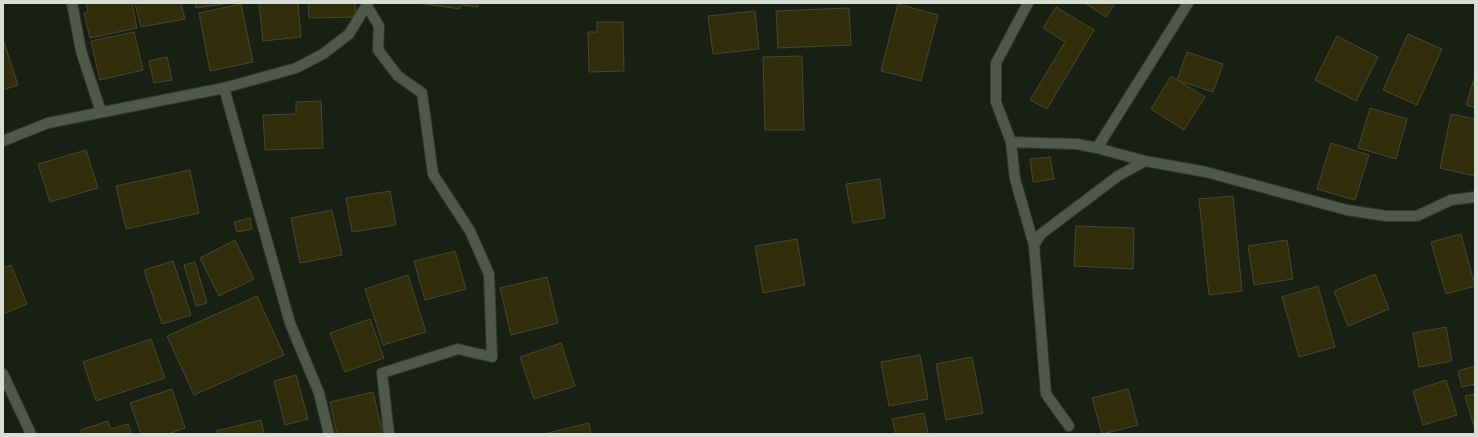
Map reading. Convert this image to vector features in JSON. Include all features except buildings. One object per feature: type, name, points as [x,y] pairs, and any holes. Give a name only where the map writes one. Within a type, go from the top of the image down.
[{"type":"street","points":[[72,3],[81,51],[101,112]]},
{"type":"street","points":[[1028,3],[996,63],[996,102],[1012,142],[1015,179],[1034,245],[1046,394],[1069,426]]},
{"type":"street","points":[[1097,148],[1188,3]]},
{"type":"street","points":[[3,141],[48,123],[224,88],[296,68],[323,54],[349,34],[367,4]]},
{"type":"street","points":[[367,4],[379,26],[378,50],[398,76],[422,92],[433,174],[470,231],[489,274],[492,357],[458,349],[382,373],[389,434]]},
{"type":"street","points":[[224,88],[290,323],[319,393],[329,434]]},
{"type":"street","points":[[1012,142],[1043,142],[1097,148],[1145,161],[1206,172],[1347,210],[1386,216],[1417,216],[1451,200],[1475,197]]},
{"type":"street","points":[[1034,245],[1042,234],[1118,176],[1145,161]]},
{"type":"street","points":[[3,374],[31,434]]}]
